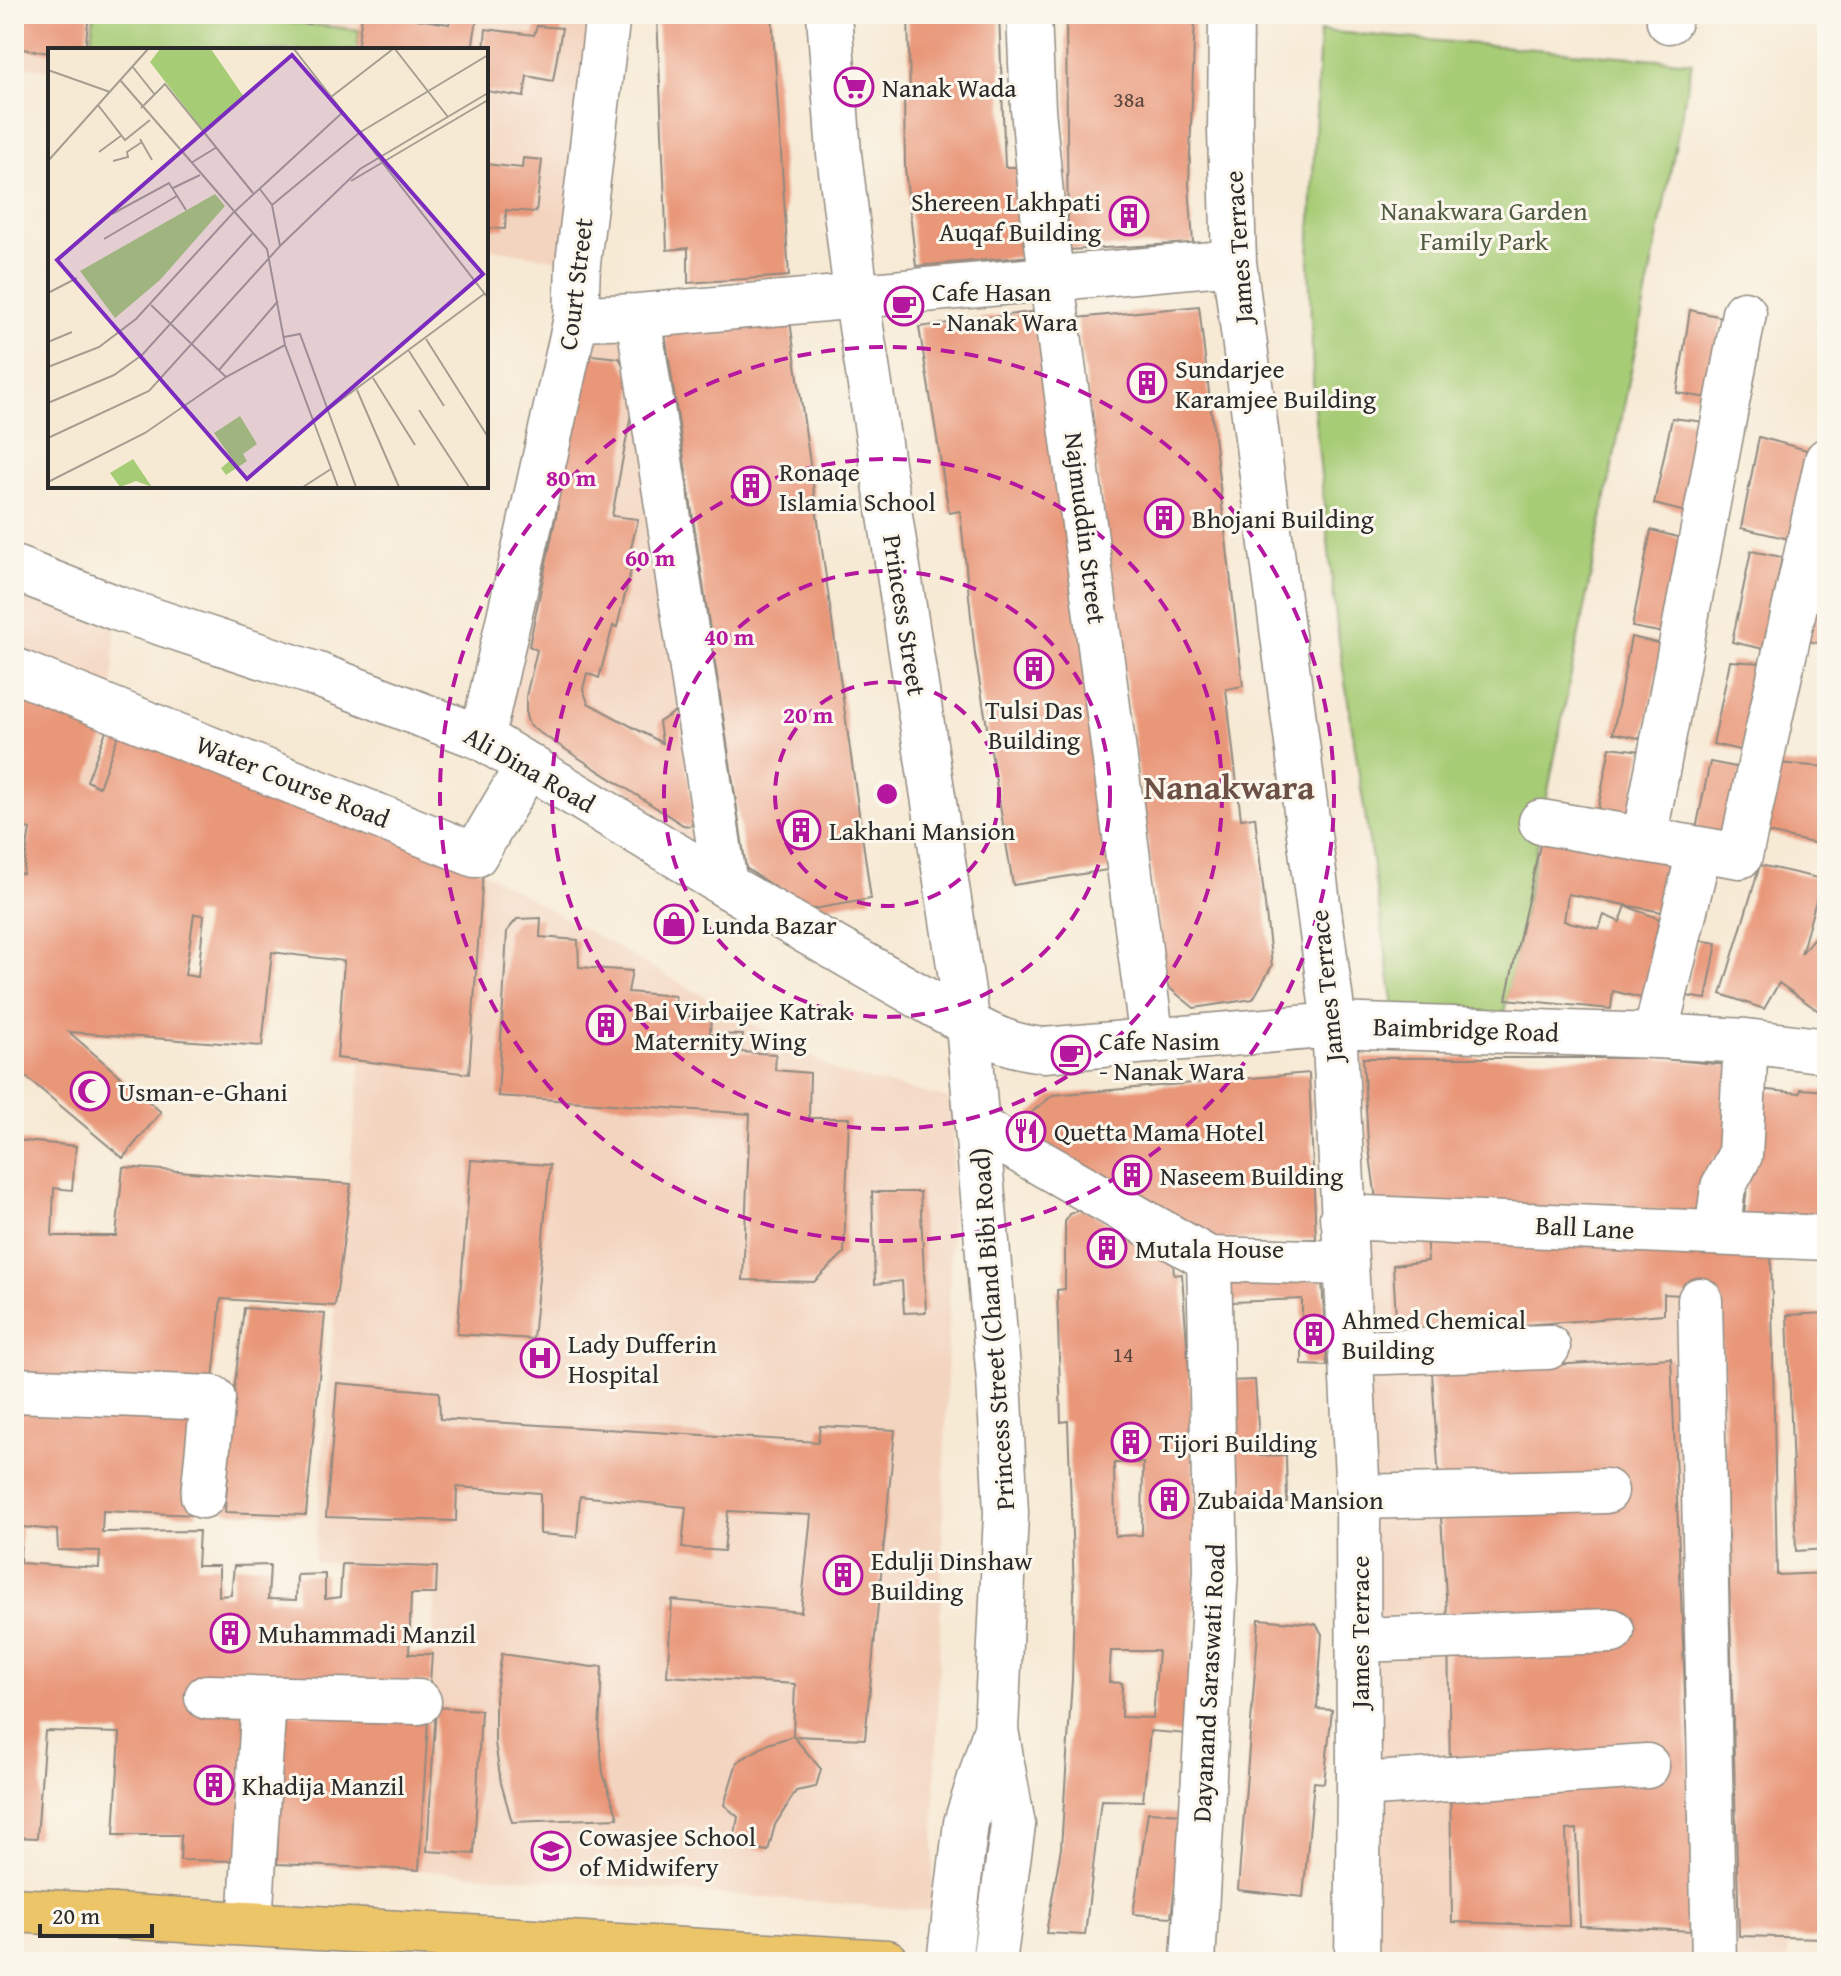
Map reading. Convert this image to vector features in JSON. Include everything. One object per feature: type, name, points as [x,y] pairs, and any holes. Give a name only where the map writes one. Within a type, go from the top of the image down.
[{"type":"main road","points":[[14,1910],[887,1962]]},
{"type":"street","name":"Court Street","points":[[482,738],[576,318],[578,263],[608,14]]},
{"type":"street","name":"Princess Street","points":[[829,14],[839,154],[856,294],[968,1024]]},
{"type":"street","name":"Najmuddin Street","points":[[1029,14],[1033,109],[1042,205],[1152,1041]]},
{"type":"street","name":"James Terrace","points":[[1231,14],[1230,131],[1234,262],[1334,1025],[1358,1497],[1357,1962]]},
{"type":"street","points":[[576,318],[638,316],[1234,262]]},
{"type":"street","points":[[1644,840],[1744,313]]},
{"type":"street","points":[[638,316],[725,885]]},
{"type":"street","points":[[1541,822],[1740,856],[1827,460]]},
{"type":"street","name":"Ali Dina Road","points":[[14,568],[116,608],[318,675],[482,738],[725,885],[968,1024]]},
{"type":"street","name":"Water Course Road","points":[[14,670],[475,855],[528,765]]},
{"type":"street","points":[[1655,1036],[1699,851]]},
{"type":"street","name":"Baimbridge Road","points":[[968,1024],[1000,1042],[1044,1050],[1334,1025],[1655,1036],[1746,1041],[1827,1051]]},
{"type":"street","name":"Princess Street (Chand Bibi Road)","points":[[968,1024],[999,1380],[1006,1513],[996,1730],[1013,1825],[994,1962]]},
{"type":"street","points":[[1717,1233],[1723,1187],[1740,1155],[1746,1041]]},
{"type":"street","points":[[978,1127],[1209,1259],[1345,1263]]},
{"type":"street","name":"Ball Lane","points":[[1342,1217],[1827,1238]]},
{"type":"street","name":"Dayanand Saraswati Road","points":[[1193,1962],[1216,1570],[1209,1259]]},
{"type":"street","points":[[1700,1300],[1714,1962]]},
{"type":"street","points":[[1351,1353],[1548,1347]]},
{"type":"street","points":[[14,1390],[213,1398],[203,1496]]},
{"type":"street","points":[[1358,1497],[1606,1491]]},
{"type":"street","points":[[1359,1640],[1612,1631]]},
{"type":"street","points":[[207,1697],[419,1702]]},
{"type":"street","points":[[250,1923],[264,1699]]},
{"type":"street","name":"Princess Street (Chand Bibi Road)","points":[[949,1962],[966,1823],[996,1730]]},
{"type":"street","points":[[1359,1785],[1647,1766]]},
{"type":"shaded area","points":[[14,14],[608,14],[578,263],[488,248],[488,48],[48,48],[48,70],[14,65]]},
{"type":"shaded area","points":[[638,316],[725,885],[482,738],[576,318]]},
{"type":"shaded area","points":[[14,568],[116,608],[112,715],[69,1032],[27,1018],[14,1145]]},
{"type":"shaded area","points":[[483,872],[840,1073],[955,1100],[932,1911],[419,1870],[437,1567],[314,1562],[335,1306],[361,1061],[470,1074]]},
{"type":"shaded area","points":[[1342,1217],[1766,1235],[1789,1938],[1787,1962],[1357,1962]]},
{"type":"green space","points":[[94,14],[216,14],[359,30],[357,48],[90,48]]},
{"type":"green space","name":"Nanakwara Garden Family Park","points":[[1320,31],[1692,62],[1501,1029],[1397,1027],[1337,628],[1314,408],[1309,261]]},
{"type":"building","points":[[14,14],[89,14],[85,48],[48,48],[48,53],[14,48]]},
{"type":"building","points":[[235,14],[310,14],[309,24]]},
{"type":"building","points":[[362,14],[386,14],[449,24],[451,16],[477,18],[472,48],[357,48]]},
{"type":"building","points":[[657,14],[772,14],[789,276],[688,283],[688,248],[667,250]]},
{"type":"building","points":[[908,14],[999,14],[1005,167],[1022,167],[1032,256],[916,266],[905,168],[904,95],[910,95]]},
{"type":"building","points":[[1066,14],[1195,14],[1189,184],[1193,243],[1068,250]]},
{"type":"building","points":[[537,26],[562,28],[553,81],[527,76],[524,97],[488,91],[488,48],[484,48],[486,29],[534,35]]},
{"type":"building","points":[[523,158],[542,160],[536,212],[506,210],[505,229],[488,228],[488,164],[522,168]]},
{"type":"building","points":[[1199,306],[1243,686],[1226,689],[1241,819],[1255,817],[1272,966],[1253,999],[1194,1008],[1167,986],[1077,318]]},
{"type":"building","points":[[1045,310],[1120,868],[1013,885],[975,654],[960,511],[949,513],[919,327]]},
{"type":"building","points":[[1690,310],[1722,317],[1708,398],[1677,393]]},
{"type":"building","points":[[790,321],[871,899],[808,910],[746,868],[665,333]]},
{"type":"building","points":[[582,354],[619,358],[632,379],[632,409],[612,516],[638,519],[626,569],[631,570],[617,627],[613,626],[599,678],[587,673],[583,689],[588,703],[662,743],[659,722],[678,710],[694,821],[690,826],[683,825],[537,731],[529,725],[526,716],[526,696],[537,650],[529,646],[558,506],[551,505]]},
{"type":"building","points":[[1672,418],[1705,422],[1686,512],[1654,504]]},
{"type":"building","points":[[1759,437],[1818,453],[1798,541],[1741,528]]},
{"type":"building","points":[[1651,530],[1681,538],[1664,633],[1632,627]]},
{"type":"building","points":[[1751,551],[1782,557],[1764,649],[1732,642]]},
{"type":"building","points":[[1827,605],[1827,645],[1798,639],[1804,607],[1824,610]]},
{"type":"building","points":[[1631,637],[1662,644],[1644,739],[1613,733]]},
{"type":"building","points":[[1730,661],[1761,663],[1744,751],[1713,744]]},
{"type":"building","points":[[24,690],[112,715],[87,781],[99,787],[124,720],[483,872],[469,1074],[337,1058],[344,961],[272,952],[262,1046],[69,1032],[161,1112],[123,1158],[19,1071],[14,1096],[14,872],[23,874],[30,829],[14,825],[14,707]],"holes":[[[194,914],[204,915],[198,977],[185,975]]]},
{"type":"building","points":[[1610,747],[1642,751],[1628,826],[1596,819]]},
{"type":"building","points":[[1710,762],[1741,768],[1728,837],[1696,829]]},
{"type":"building","points":[[1775,763],[1827,767],[1827,846],[1763,832]]},
{"type":"building","points":[[1543,831],[1682,856],[1662,912],[1568,894],[1564,921],[1599,929],[1604,915],[1620,922],[1626,906],[1673,924],[1645,999],[1613,991],[1611,1009],[1506,999]]},
{"type":"building","points":[[1760,865],[1822,879],[1801,954],[1827,921],[1827,1017],[1779,983],[1764,1009],[1721,994]]},
{"type":"building","name":"Bai Virbaijee Katrak Maternity Wing","points":[[541,918],[540,937],[578,940],[579,967],[632,971],[628,992],[675,996],[676,1016],[711,1017],[710,1034],[743,1035],[741,1052],[776,1054],[775,1070],[810,1073],[809,1118],[849,1118],[844,1253],[814,1282],[743,1280],[750,1114],[498,1096],[507,931],[517,919]]},
{"type":"building","points":[[1698,940],[1717,943],[1706,999],[1686,996]]},
{"type":"building","points":[[1363,1058],[1652,1058],[1738,1066],[1727,1159],[1714,1157],[1705,1216],[1611,1206],[1539,1210],[1377,1207],[1368,1141]]},
{"type":"building","points":[[1309,1073],[1316,1239],[1171,1240],[1026,1129],[1031,1113],[1053,1095]]},
{"type":"building","points":[[1756,1089],[1800,1093],[1801,1089],[1827,1091],[1827,1229],[1744,1216]]},
{"type":"building","points":[[14,1140],[76,1146],[72,1190],[54,1188],[52,1236],[116,1236],[123,1167],[351,1184],[335,1306],[221,1299],[212,1391],[14,1381]]},
{"type":"building","points":[[471,1160],[550,1165],[533,1339],[457,1334]]},
{"type":"building","points":[[872,1192],[920,1192],[926,1312],[904,1313],[902,1281],[875,1284]]},
{"type":"building","points":[[1084,1208],[1173,1263],[1174,1275],[1182,1274],[1192,1417],[1196,1558],[1188,1734],[1150,1731],[1143,1801],[1101,1800],[1085,1935],[1046,1933],[1061,1848],[1072,1680],[1074,1592],[1068,1421],[1061,1422],[1057,1290],[1065,1289],[1065,1222],[1069,1214]],"holes":[[[1114,1463],[1143,1463],[1142,1535],[1115,1536]],[[1111,1651],[1158,1651],[1153,1718],[1121,1717],[1122,1683],[1109,1682]]]},
{"type":"building","points":[[1426,1233],[1771,1248],[1777,1575],[1827,1573],[1827,1938],[1739,1936],[1721,1297],[1664,1294],[1664,1314],[1397,1335],[1393,1265],[1428,1261]]},
{"type":"building","name":"Ahmed Chemical Building","points":[[1210,1278],[1322,1280],[1327,1366],[1302,1365],[1302,1299],[1208,1303]]},
{"type":"building","points":[[244,1308],[325,1314],[306,1515],[225,1512],[233,1399]]},
{"type":"building","points":[[1827,1313],[1827,1549],[1796,1551],[1787,1315]]},
{"type":"building","points":[[1671,1358],[1695,1931],[1580,1926],[1577,1829],[1566,1830],[1569,1926],[1452,1922],[1448,1629],[1441,1517],[1620,1508],[1618,1476],[1439,1482],[1432,1372]]},
{"type":"building","points":[[1255,1380],[1260,1456],[1286,1455],[1287,1502],[1234,1504],[1228,1381]]},
{"type":"building","name":"Edulji Dinshaw Building","points":[[337,1383],[439,1392],[440,1419],[818,1442],[820,1426],[895,1430],[865,1739],[793,1736],[795,1684],[667,1676],[672,1600],[801,1612],[811,1515],[728,1511],[724,1551],[682,1548],[686,1507],[580,1496],[577,1537],[540,1534],[540,1493],[457,1487],[456,1521],[326,1517]]},
{"type":"building","points":[[14,1396],[204,1405],[196,1515],[103,1511],[102,1532],[199,1531],[197,1566],[219,1566],[219,1596],[231,1595],[234,1566],[270,1565],[268,1599],[296,1600],[297,1575],[325,1574],[325,1599],[340,1597],[342,1564],[437,1567],[436,1594],[411,1594],[409,1654],[432,1654],[430,1683],[198,1677],[197,1710],[248,1712],[242,1861],[180,1860],[181,1835],[114,1835],[120,1733],[45,1731],[37,1838],[14,1837]],"holes":[[[21,1527],[57,1530],[58,1550],[100,1551],[99,1568],[20,1563]]]},
{"type":"building","points":[[1259,1619],[1316,1624],[1322,1634],[1317,1709],[1332,1710],[1324,1783],[1314,1782],[1303,1897],[1238,1890]]},
{"type":"building","points":[[502,1654],[602,1666],[599,1734],[603,1773],[618,1818],[512,1822],[501,1783],[495,1743],[495,1697]]},
{"type":"building","points":[[436,1707],[481,1710],[474,1854],[427,1851]]},
{"type":"building","points":[[281,1713],[428,1721],[419,1870],[277,1864]]},
{"type":"building","points":[[793,1736],[821,1769],[816,1787],[796,1791],[775,1825],[768,1851],[733,1845],[738,1817],[724,1805],[737,1762],[768,1744]]},
{"type":"building","points":[[1148,1812],[1185,1814],[1171,1917],[1133,1914]]},
{"type":"place","name":"Nanak Wada","points":[[854,87]]},
{"type":"place","name":"Shereen Lakhpati Auqaf Building","points":[[1129,216]]},
{"type":"place","name":"Cafe Hasan - Nanak Wara","points":[[904,306]]},
{"type":"place","name":"Sundarjee Karamjee Building","points":[[1147,383]]},
{"type":"place","name":"Ronaqe Islamia School","points":[[751,486]]},
{"type":"place","name":"Bhojani Building","points":[[1164,518]]},
{"type":"place","name":"Tulsi Das Building","points":[[1034,669]]},
{"type":"place","name":"Lakhani Mansion","points":[[801,830]]},
{"type":"place","name":"Lunda Bazar","points":[[674,924]]},
{"type":"place","name":"Bai Virbaijee Katrak Maternity Wing","points":[[606,1025]]},
{"type":"place","name":"Cafe Nasim - Nanak Wara","points":[[1071,1055]]},
{"type":"place","name":"Usman-e-Ghani","points":[[90,1091]]},
{"type":"place","name":"Quetta Mama Hotel","points":[[1026,1131]]},
{"type":"place","name":"Naseem Building","points":[[1132,1175]]},
{"type":"place","name":"Mutala House","points":[[1107,1248]]},
{"type":"place","name":"Ahmed Chemical Building","points":[[1314,1334]]},
{"type":"place","name":"Lady Dufferin Hospital","points":[[540,1358]]},
{"type":"place","name":"Tijori Building","points":[[1131,1442]]},
{"type":"place","name":"Zubaida Mansion","points":[[1169,1499]]},
{"type":"place","name":"Edulji Dinshaw Building","points":[[843,1575]]},
{"type":"place","name":"Muhammadi Manzil","points":[[230,1633]]},
{"type":"place","name":"Khadija Manzil","points":[[214,1785]]},
{"type":"place","name":"Cowasjee School of Midwifery","points":[[551,1851]]},
{"type":"district","name":"Nanakwara","points":[[1229,786]]}]
